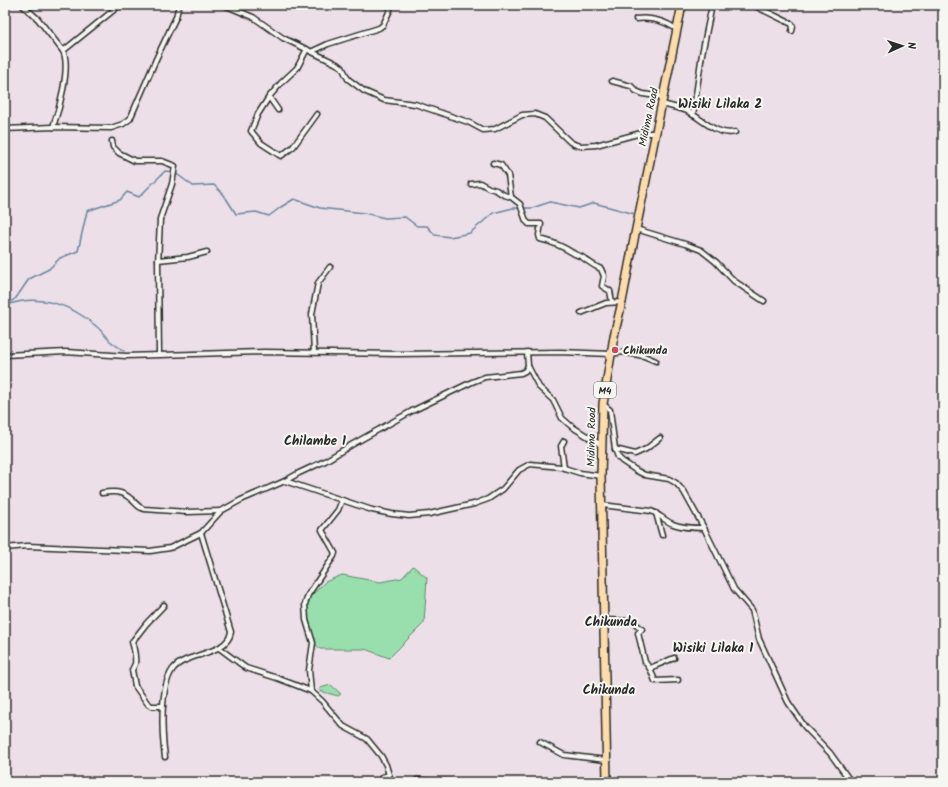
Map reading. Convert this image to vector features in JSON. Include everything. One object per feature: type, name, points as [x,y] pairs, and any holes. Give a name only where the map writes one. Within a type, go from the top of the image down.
[{"type":"main road","name":"Midima Road","points":[[607,782],[601,476],[603,404],[611,354],[682,5]]},
{"type":"street","points":[[22,5],[38,19],[63,51],[65,56],[66,70],[61,102],[52,127]]},
{"type":"street","points":[[63,51],[120,5]]},
{"type":"street","points":[[5,129],[52,127],[110,128],[127,122],[176,17],[179,5]]},
{"type":"street","points":[[224,5],[253,17],[271,31],[339,65],[348,79],[364,91],[384,100],[415,104],[468,122],[483,130],[495,129],[522,115],[535,114],[545,118],[570,142],[581,146],[604,143],[641,133],[656,133]]},
{"type":"street","points":[[693,115],[702,54],[712,5]]},
{"type":"street","points":[[752,5],[792,24],[792,31]]},
{"type":"street","points":[[313,51],[328,44],[379,28],[383,25],[390,10]]},
{"type":"street","points":[[636,19],[645,18],[659,21],[671,25],[677,31]]},
{"type":"street","points":[[307,49],[297,68],[269,97],[258,114],[252,132],[262,143],[281,156],[293,147],[317,114]]},
{"type":"street","points":[[612,81],[631,86],[638,92],[663,101],[726,133],[735,132]]},
{"type":"street","points":[[269,97],[278,110]]},
{"type":"street","points":[[112,141],[113,147],[119,153],[135,161],[162,161],[175,166],[172,184],[160,219],[158,260],[158,354]]},
{"type":"street","points":[[493,163],[501,165],[508,175],[511,197]]},
{"type":"street","points":[[471,184],[480,183],[511,197],[520,204],[526,221],[529,224],[541,224],[539,235],[540,239],[548,240],[568,248],[591,265],[601,269],[604,276],[602,286],[610,291],[612,302]]},
{"type":"street","points":[[636,229],[701,250],[716,262],[734,282],[764,301]]},
{"type":"street","points":[[158,260],[188,257],[207,252]]},
{"type":"street","points":[[314,352],[312,314],[318,283],[330,267]]},
{"type":"street","points":[[581,313],[612,302],[622,302]]},
{"type":"street","points":[[5,355],[66,352],[126,356],[264,352],[405,354],[528,352],[629,353],[649,357],[656,361]]},
{"type":"street","points":[[528,352],[528,366],[539,387],[553,400],[559,413],[566,422],[602,445]]},
{"type":"street","points":[[5,548],[27,546],[150,551],[170,548],[201,533],[221,511],[241,500],[333,457],[412,411],[476,379],[522,373],[528,366]]},
{"type":"street","points":[[603,404],[608,408],[611,414],[615,449],[618,457],[644,475],[670,479],[684,492],[704,528],[734,589],[752,610],[760,639],[788,702],[805,727],[830,753],[851,782]]},
{"type":"street","points":[[615,449],[635,454],[646,449],[660,438]]},
{"type":"street","points":[[564,441],[561,446],[564,468]]},
{"type":"street","points":[[284,481],[382,513],[409,516],[474,504],[488,499],[503,489],[519,470],[530,464],[548,464],[580,473],[601,476]]},
{"type":"street","points":[[102,493],[119,492],[131,499],[138,507],[144,509],[187,512],[221,511]]},
{"type":"street","points":[[310,691],[310,670],[313,643],[306,620],[305,604],[308,595],[334,556],[335,553],[322,530],[338,510],[342,500]]},
{"type":"street","points":[[602,505],[651,511],[672,524],[704,528]]},
{"type":"street","points":[[656,513],[662,535]]},
{"type":"street","points":[[165,757],[162,738],[163,706],[167,682],[174,668],[177,665],[206,652],[219,648],[230,638],[230,628],[201,533]]},
{"type":"street","points":[[163,706],[152,706],[148,704],[135,686],[132,675],[132,670],[135,666],[132,642],[146,624],[164,606]]},
{"type":"street","points":[[604,620],[632,621],[642,629],[638,633],[645,662],[651,670],[655,681],[678,680]]},
{"type":"street","points":[[219,648],[246,668],[310,691],[322,701],[342,726],[367,739],[381,756],[386,765],[390,782]]},
{"type":"street","points":[[651,670],[650,668],[674,658]]},
{"type":"street","points":[[540,742],[564,755],[606,760]]},
{"type":"street","points":[[380,782],[382,777],[389,775]]},
{"type":"street","points":[[416,782],[417,780],[450,782]]},
{"type":"green space","points":[[413,566],[427,578],[424,623],[389,658],[365,649],[320,649],[312,639],[308,626],[307,600],[325,582],[342,575],[380,582],[402,578]]},
{"type":"green space","points":[[331,685],[341,694],[338,696],[320,691],[320,688]]},
{"type":"waterway","points":[[5,306],[16,298],[29,279],[49,269],[60,258],[78,251],[87,211],[120,200],[127,192],[139,197],[165,171],[174,172],[193,186],[214,185],[224,195],[236,214],[256,212],[269,216],[294,199],[320,208],[364,213],[385,218],[405,217],[417,226],[427,226],[435,235],[450,237],[470,233],[493,213],[513,208],[532,208],[550,202],[579,208],[594,203],[635,214]]},
{"type":"waterway","points":[[7,305],[31,300],[54,303],[66,307],[87,319],[124,351]]},
{"type":"place","name":"Chikunda","points":[[615,350]]},
{"type":"district","name":"Wisiki Lilaka 2","points":[[720,103]]},
{"type":"district","name":"Chilambe 1","points":[[315,440]]},
{"type":"district","name":"Chikunda","points":[[611,621]]},
{"type":"district","name":"Wisiki Lilaka 1","points":[[713,647]]},
{"type":"district","name":"Chikunda","points":[[609,689]]}]
